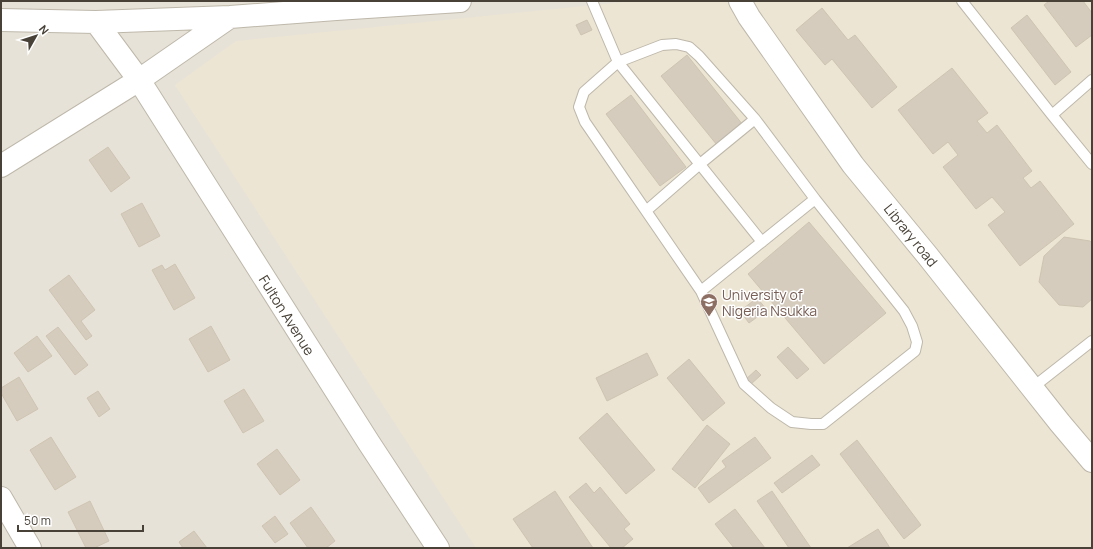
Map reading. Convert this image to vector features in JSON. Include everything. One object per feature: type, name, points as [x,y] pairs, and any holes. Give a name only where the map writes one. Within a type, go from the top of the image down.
[{"type":"street","points":[[1,20],[96,22],[230,17],[336,8],[460,1]]},
{"type":"street","name":"Library road","points":[[740,1],[749,17],[853,165],[1092,461]]},
{"type":"street","points":[[1,166],[139,80],[230,17]]},
{"type":"street","name":"Fulton Avenue","points":[[96,22],[139,80],[369,443],[438,548]]},
{"type":"street","points":[[1,498],[30,548]]},
{"type":"lane","points":[[592,1],[618,62],[762,242]]},
{"type":"lane","points":[[962,1],[1092,164]]},
{"type":"lane","points":[[676,44],[688,47],[699,56],[754,119],[904,311],[912,326],[917,342],[915,351],[823,424],[792,422],[771,408],[744,384],[701,291],[585,122],[579,106],[584,92],[618,62],[662,45],[676,44]]},
{"type":"lane","points":[[1052,115],[1092,80]]},
{"type":"lane","points":[[646,211],[754,119]]},
{"type":"lane","points":[[701,291],[815,199]]},
{"type":"lane","points":[[1032,388],[1091,344]]},
{"type":"shaded area","name":"University of Nigeria Nsukka","points":[[1,1],[1092,1],[1092,548],[1,548]]},
{"type":"shaded area","name":"University of Nigeria Nsukka","points":[[634,1],[1092,1],[1092,548],[476,548],[175,85],[236,41]]},
{"type":"building","points":[[1049,1],[1083,1],[1092,13],[1092,35],[1076,47],[1044,5]]},
{"type":"building","points":[[822,8],[848,40],[855,35],[897,87],[872,108],[832,59],[825,65],[796,30]]},
{"type":"building","points":[[1027,15],[1071,72],[1055,85],[1011,28]]},
{"type":"building","points":[[587,20],[592,30],[581,35],[576,25]]},
{"type":"building","points":[[687,55],[743,125],[717,145],[661,76]]},
{"type":"building","points":[[952,68],[988,113],[977,121],[987,133],[997,125],[1032,171],[1023,178],[1031,188],[1040,181],[1074,224],[1020,266],[988,225],[1005,212],[992,197],[976,209],[943,167],[958,155],[948,142],[933,154],[898,110]]},
{"type":"building","points":[[631,95],[686,167],[660,186],[606,114]]},
{"type":"building","points":[[108,147],[130,178],[111,192],[89,160]]},
{"type":"building","points":[[142,203],[160,236],[139,247],[121,214]]},
{"type":"building","points":[[809,222],[886,313],[824,364],[748,274]]},
{"type":"building","points":[[1064,237],[1090,241],[1092,243],[1092,299],[1083,307],[1059,305],[1039,282],[1044,256]]},
{"type":"building","points":[[175,264],[195,298],[174,310],[152,270],[162,265],[165,270]]},
{"type":"building","points":[[69,275],[95,310],[81,321],[92,336],[86,340],[49,290]]},
{"type":"building","points":[[757,298],[767,310],[749,323],[740,311]]},
{"type":"building","points":[[211,326],[230,360],[208,372],[189,339]]},
{"type":"building","points":[[58,327],[88,365],[75,375],[46,336]]},
{"type":"building","points":[[37,336],[52,356],[28,372],[14,353]]},
{"type":"building","points":[[788,347],[809,369],[797,379],[777,357]]},
{"type":"building","points":[[647,353],[658,375],[607,401],[596,378]]},
{"type":"building","points":[[689,359],[725,403],[703,421],[667,378]]},
{"type":"building","points":[[756,370],[761,375],[750,385],[745,380]]},
{"type":"building","points":[[19,377],[38,409],[17,421],[1,393],[1,388]]},
{"type":"building","points":[[244,389],[264,421],[243,433],[224,401]]},
{"type":"building","points":[[98,391],[110,409],[99,417],[87,398]]},
{"type":"building","points":[[607,413],[655,470],[626,494],[579,438]]},
{"type":"building","points":[[707,425],[730,444],[695,488],[672,469]]},
{"type":"building","points":[[51,437],[76,477],[55,490],[30,450]]},
{"type":"building","points":[[755,437],[771,458],[709,503],[698,488],[726,467],[722,461]]},
{"type":"building","points":[[857,440],[921,525],[904,539],[840,454]]},
{"type":"building","points":[[277,449],[300,480],[280,495],[257,464]]},
{"type":"building","points":[[812,455],[820,465],[782,493],[774,483]]},
{"type":"building","points":[[586,483],[594,493],[600,487],[630,524],[624,529],[633,539],[622,548],[611,548],[569,497]]},
{"type":"building","points":[[555,491],[593,548],[533,548],[513,519]]},
{"type":"building","points":[[772,491],[811,548],[789,548],[757,501]]},
{"type":"building","points":[[90,501],[109,541],[94,548],[86,548],[68,512]]},
{"type":"building","points":[[311,507],[335,541],[326,548],[308,548],[290,523]]},
{"type":"building","points":[[735,509],[765,548],[734,548],[715,524]]},
{"type":"building","points":[[275,516],[288,534],[275,543],[262,526]]},
{"type":"building","points":[[878,529],[890,548],[847,548]]},
{"type":"building","points":[[194,531],[207,548],[183,548],[179,542]]},
{"type":"place","name":"University of Nigeria Nsukka","points":[[709,317]]}]
